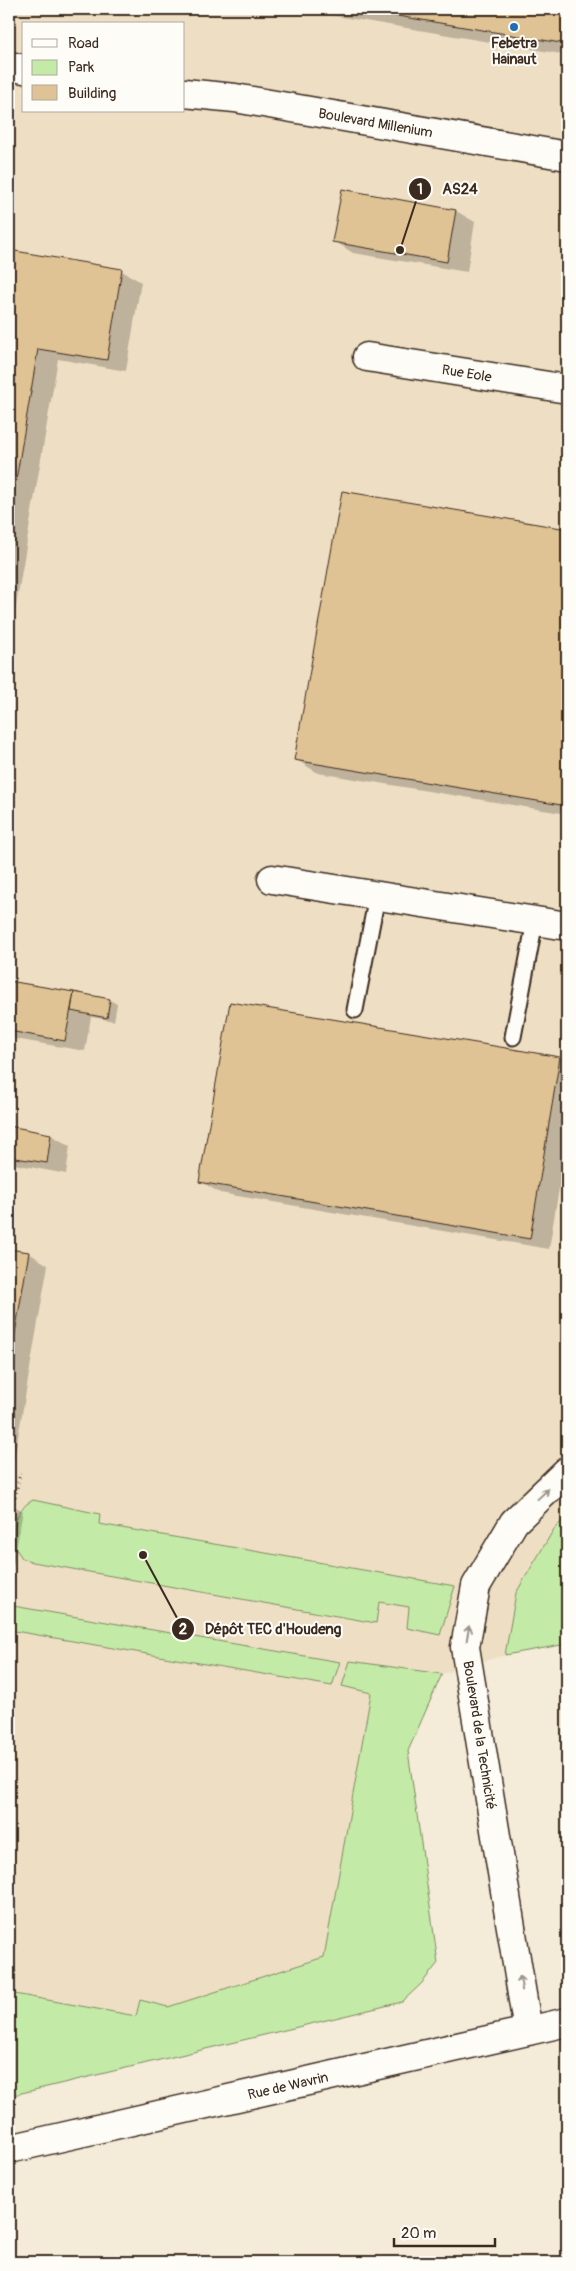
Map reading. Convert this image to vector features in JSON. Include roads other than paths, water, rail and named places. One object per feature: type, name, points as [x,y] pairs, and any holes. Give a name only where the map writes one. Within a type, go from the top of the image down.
[{"type":"street","points":[[9,66],[22,69]]},
{"type":"street","name":"Boulevard Millenium","points":[[185,93],[235,98],[567,156]]},
{"type":"street","name":"Rue Eole","points":[[367,358],[567,389]]},
{"type":"street","points":[[272,879],[567,926]]},
{"type":"street","name":"Boulevard de la Technicité","points":[[528,2031],[466,1647],[476,1586],[514,1522],[567,1471]]},
{"type":"street","name":"Rue de Wavrin","points":[[9,2149],[567,2022]]},
{"type":"lane","points":[[355,1010],[377,896]]},
{"type":"lane","points":[[512,1036],[534,921]]},
{"type":"place","name":"Febetra Hainaut","points":[[514,27]]},
{"type":"place","name":"AS24","points":[[400,250]]},
{"type":"place","name":"Dépôt TEC d'Houdeng","points":[[143,1555]]}]
